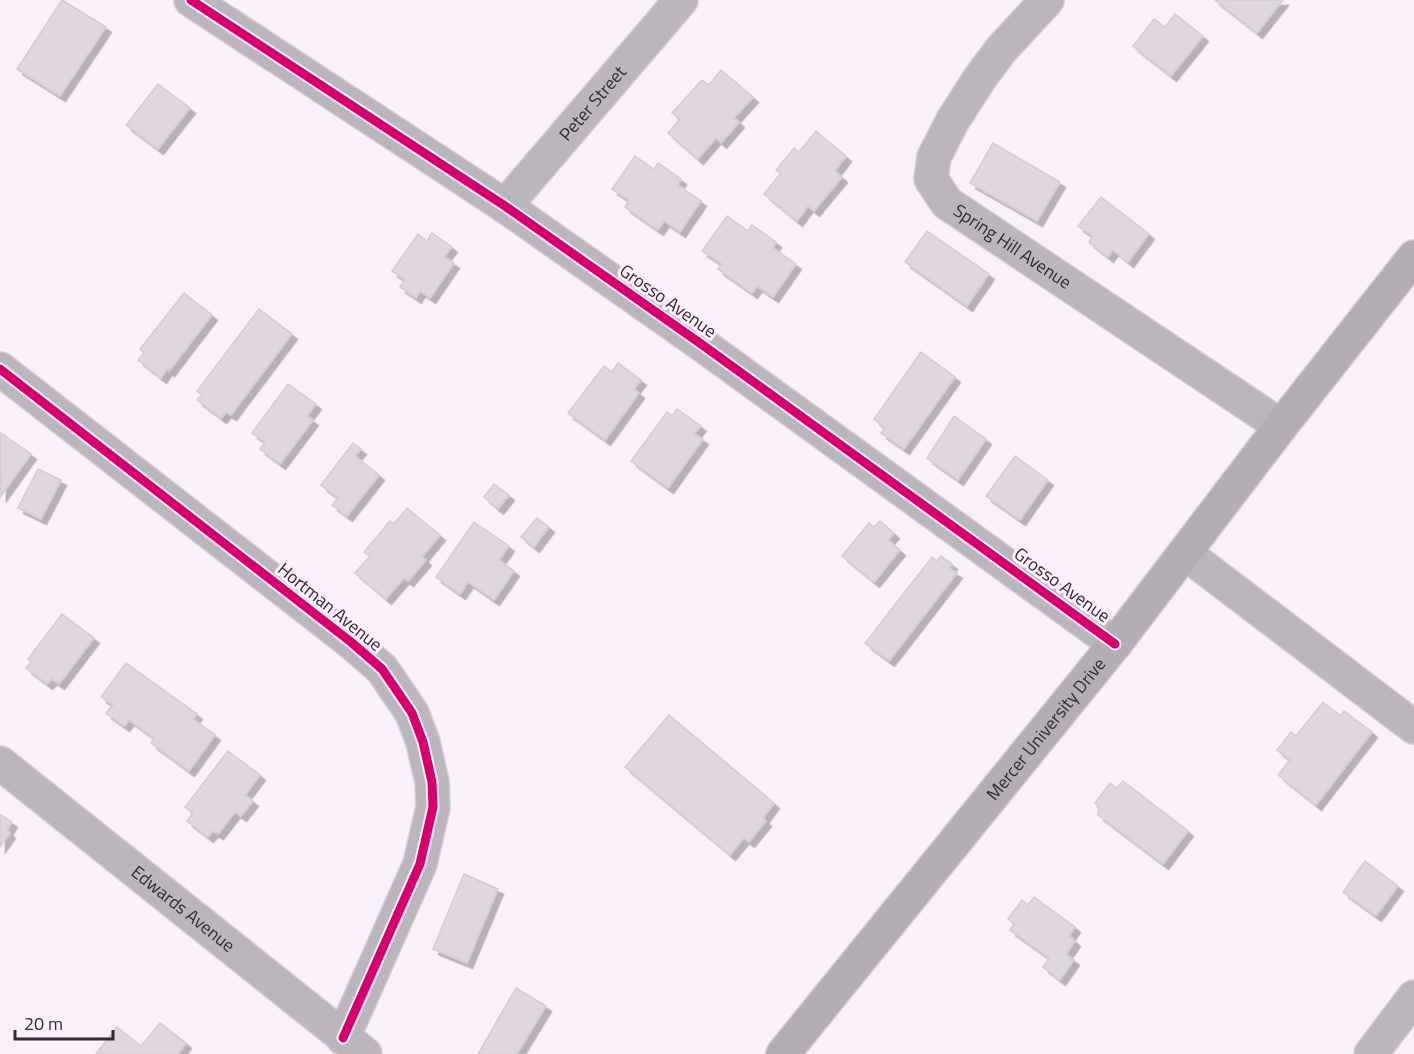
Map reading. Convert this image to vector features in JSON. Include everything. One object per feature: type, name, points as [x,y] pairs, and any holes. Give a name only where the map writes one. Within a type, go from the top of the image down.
[{"type":"main road","name":"Mercer University Drive","points":[[783,1054],[1115,644],[1414,256]]},
{"type":"street","name":"Grosso Avenue","points":[[191,0],[505,206],[704,346],[1115,644]]},
{"type":"street","name":"Peter Street","points":[[505,206],[681,0]]},
{"type":"street","name":"Spring Hill Avenue","points":[[1047,0],[1000,51],[980,78],[953,120],[934,157],[931,179],[947,203],[1281,426]]},
{"type":"street","name":"Hortman Avenue","points":[[0,369],[351,642],[382,669],[412,713],[432,782],[433,807],[420,864],[354,1046]]},
{"type":"street","points":[[1185,553],[1414,727]]},
{"type":"street","name":"Edwards Avenue","points":[[0,764],[354,1046]]},
{"type":"street","points":[[1371,1054],[1414,997]]},
{"type":"building","points":[[62,0],[106,27],[60,96],[17,69]]},
{"type":"building","points":[[1215,0],[1283,0],[1257,33]]},
{"type":"building","points":[[1175,14],[1203,36],[1171,76],[1133,46],[1154,19],[1165,27]]},
{"type":"building","points":[[721,70],[753,97],[734,118],[739,122],[721,143],[716,138],[698,159],[668,133],[680,119],[672,113],[702,80],[709,85]]},
{"type":"building","points":[[158,84],[190,108],[158,149],[126,125]]},
{"type":"building","points":[[816,131],[846,156],[835,171],[842,177],[814,211],[808,206],[797,221],[764,194],[781,173],[776,170],[794,148],[799,152]]},
{"type":"building","points":[[993,143],[1060,182],[1037,221],[970,183]]},
{"type":"building","points":[[635,156],[654,169],[658,163],[681,179],[678,185],[701,201],[680,232],[664,221],[658,230],[625,207],[629,200],[612,189]]},
{"type":"building","points":[[1101,197],[1149,234],[1128,262],[1113,250],[1108,257],[1089,242],[1093,236],[1078,226]]},
{"type":"building","points":[[727,216],[748,231],[752,225],[776,242],[773,248],[796,264],[773,297],[757,286],[752,293],[718,269],[722,264],[702,251]]},
{"type":"building","points":[[927,231],[989,274],[967,306],[905,262]]},
{"type":"building","points":[[432,233],[452,247],[444,257],[454,263],[430,298],[420,291],[416,298],[400,287],[405,280],[392,271],[418,234],[427,241]]},
{"type":"building","points":[[184,293],[212,315],[169,371],[167,369],[161,378],[138,360],[144,353],[140,349]]},
{"type":"building","points":[[259,309],[292,334],[231,415],[226,412],[221,418],[197,400],[202,395],[197,391]]},
{"type":"building","points":[[921,352],[955,377],[904,449],[881,433],[885,428],[874,419]]},
{"type":"building","points":[[618,363],[641,380],[634,389],[639,393],[605,440],[568,413],[604,366],[612,372]]},
{"type":"building","points":[[288,384],[316,404],[307,416],[313,420],[280,464],[260,449],[265,442],[252,433]]},
{"type":"building","points":[[677,409],[701,426],[694,434],[703,439],[668,488],[631,461],[667,412],[672,416]]},
{"type":"building","points":[[954,416],[986,439],[958,480],[927,458]]},
{"type":"building","points":[[1,433],[31,454],[1,496],[0,435]]},
{"type":"building","points":[[353,443],[361,449],[355,456],[379,475],[347,516],[332,505],[338,498],[321,485]]},
{"type":"building","points":[[1015,456],[1048,480],[1020,520],[986,496]]},
{"type":"building","points":[[38,469],[61,480],[41,519],[18,508]]},
{"type":"building","points":[[494,484],[509,495],[498,509],[484,497]]},
{"type":"building","points":[[407,508],[440,535],[422,557],[426,560],[408,581],[404,578],[386,599],[355,573],[370,556],[364,552],[390,521],[394,524]]},
{"type":"building","points":[[537,518],[549,527],[534,547],[521,537]]},
{"type":"building","points":[[880,521],[894,533],[888,540],[900,550],[874,582],[842,556],[869,523],[874,527]]},
{"type":"building","points":[[474,522],[509,546],[499,560],[514,571],[494,600],[468,582],[460,594],[436,577]]},
{"type":"building","points":[[941,556],[952,564],[949,568],[957,573],[889,661],[865,643],[932,557],[937,561]]},
{"type":"building","points":[[62,614],[94,638],[59,684],[52,679],[47,684],[26,668],[31,662],[28,659]]},
{"type":"building","points":[[126,663],[197,714],[193,719],[215,735],[189,771],[151,743],[154,738],[129,720],[124,726],[106,713],[113,705],[101,697]]},
{"type":"building","points":[[1323,702],[1341,716],[1344,711],[1372,732],[1316,805],[1278,775],[1290,760],[1277,750],[1291,732],[1296,736]]},
{"type":"building","points":[[669,715],[774,803],[763,818],[766,821],[749,842],[744,838],[730,855],[625,767]]},
{"type":"building","points":[[228,751],[260,775],[245,795],[253,801],[241,816],[235,812],[218,834],[213,831],[208,837],[187,821],[193,813],[185,807]]},
{"type":"building","points":[[1123,781],[1188,831],[1163,864],[1098,815],[1099,809],[1095,803],[1110,783],[1117,788]]},
{"type":"building","points":[[0,814],[12,822],[7,830],[10,833],[0,847]]},
{"type":"building","points":[[1365,861],[1398,886],[1376,916],[1343,892]]},
{"type":"building","points":[[464,874],[498,889],[467,963],[433,949]]},
{"type":"building","points":[[1034,897],[1075,927],[1069,936],[1075,941],[1066,954],[1074,960],[1060,980],[1043,967],[1049,958],[1010,930],[1014,924],[1008,919],[1022,900],[1028,905]]},
{"type":"building","points":[[516,988],[546,1006],[517,1054],[478,1054]]},
{"type":"building","points":[[160,1023],[186,1043],[178,1054],[96,1054],[117,1027],[141,1046]]},
{"type":"cycle path","points":[[191,0],[505,206],[704,346],[1115,644]]},
{"type":"cycle path","points":[[0,369],[351,642],[382,669],[412,713],[423,742],[432,782],[433,807],[420,864],[343,1038]]}]
